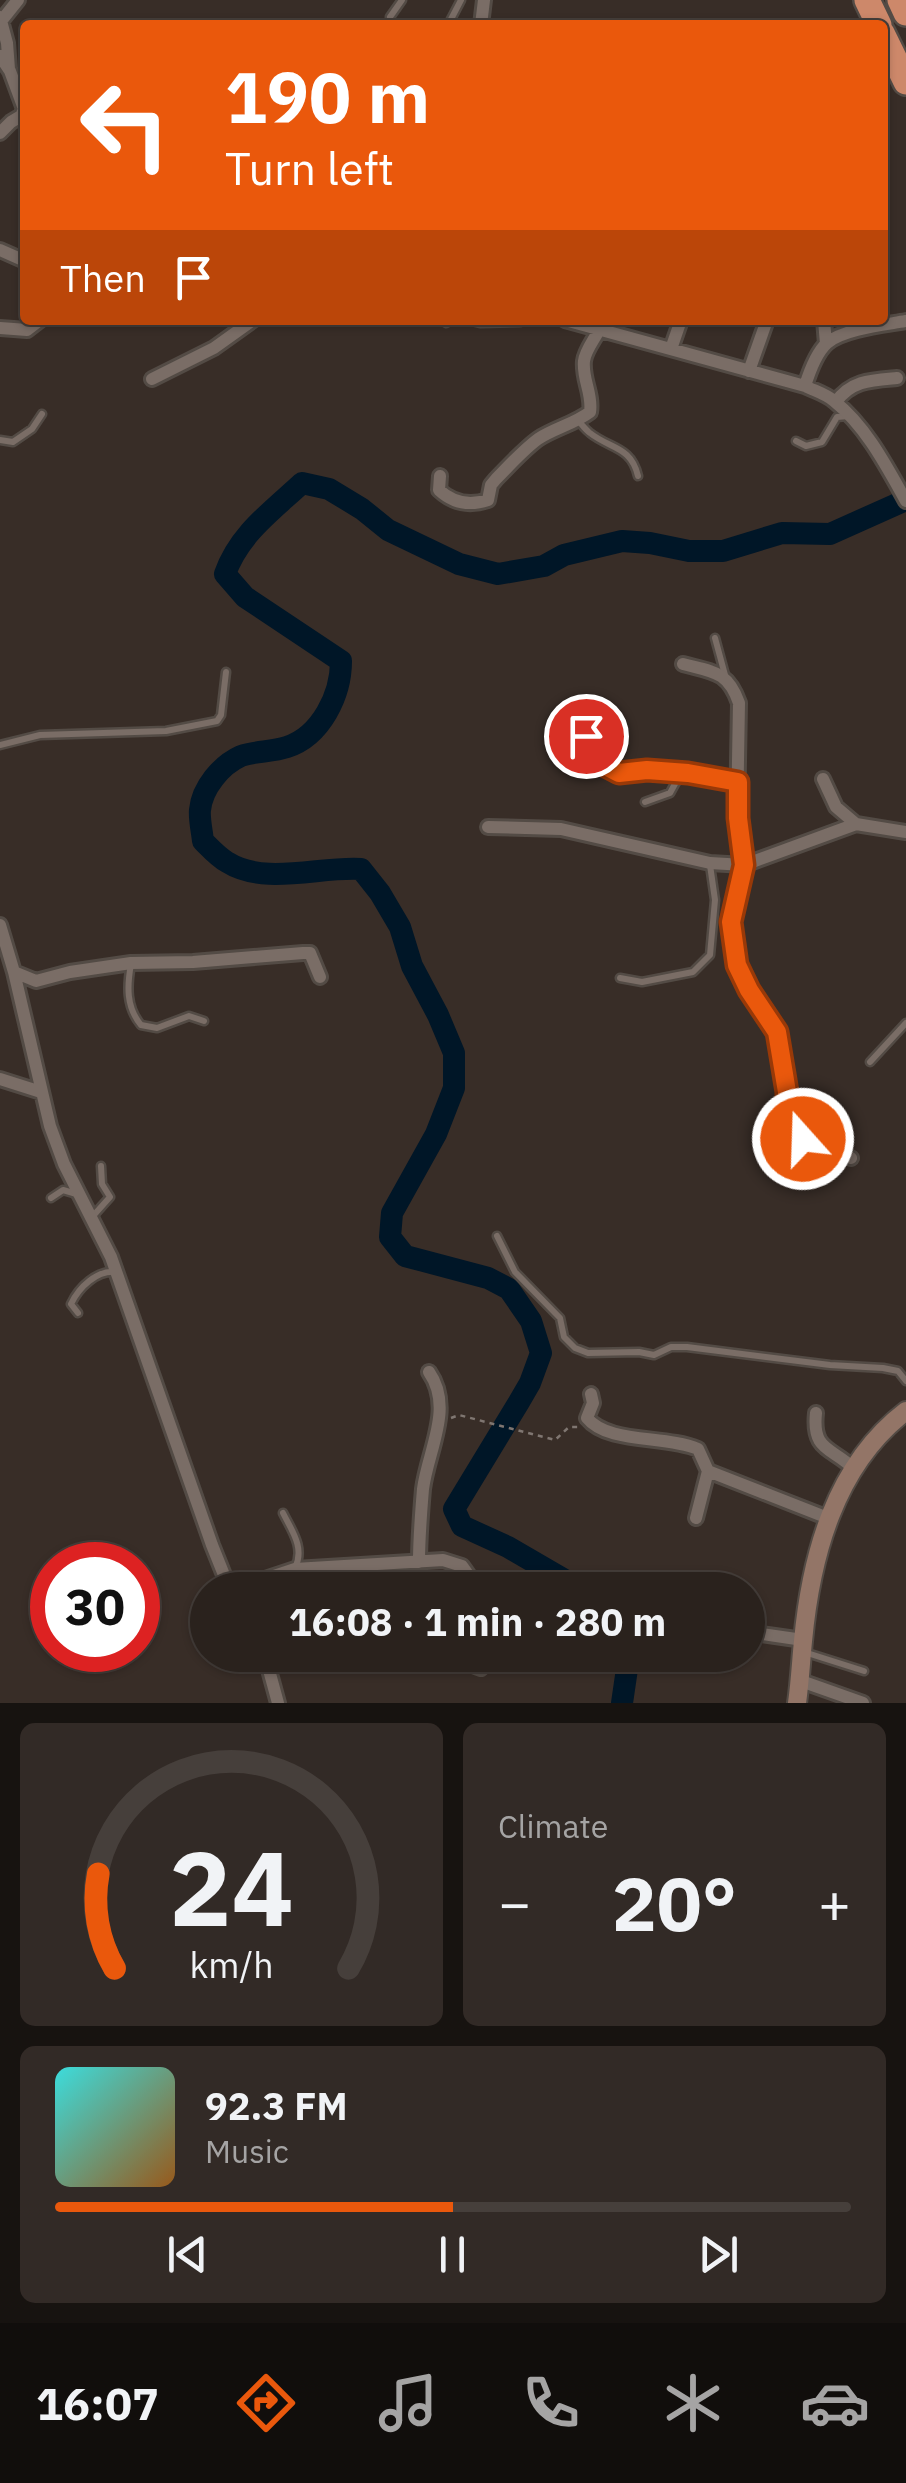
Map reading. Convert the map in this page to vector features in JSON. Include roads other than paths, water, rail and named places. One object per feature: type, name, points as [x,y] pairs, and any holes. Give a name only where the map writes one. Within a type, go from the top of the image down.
[{"type":"highway","points":[[900,0],[906,13]]},
{"type":"highway","points":[[888,45],[906,82]]},
{"type":"street","points":[[18,0],[1,18],[10,72],[20,99]]},
{"type":"street","points":[[0,56],[10,72]]},
{"type":"street","points":[[0,133],[20,118]]},
{"type":"street","points":[[0,328],[27,330],[34,325]]},
{"type":"street","points":[[152,379],[214,348],[246,325]]},
{"type":"street","points":[[672,349],[679,325]]},
{"type":"street","points":[[749,371],[765,325]]},
{"type":"street","points":[[805,386],[826,344],[824,325]]},
{"type":"street","points":[[826,344],[885,325]]},
{"type":"street","points":[[440,476],[440,490],[449,500],[488,500],[491,485],[537,440],[590,412],[592,400],[584,376],[584,357],[591,326],[805,386],[836,402],[888,470],[906,501]]},
{"type":"street","points":[[836,402],[864,380],[897,378]]},
{"type":"street","points":[[683,664],[725,676],[739,703],[738,818],[744,865],[731,922],[737,965],[777,1032],[787,1112],[803,1139],[851,1158]]},
{"type":"street","points":[[822,780],[836,807],[856,824]]},
{"type":"street","points":[[488,827],[561,829],[710,864],[744,865],[856,824],[906,832]]},
{"type":"street","points":[[0,925],[50,1126],[117,1272],[223,1572]]},
{"type":"street","points":[[14,972],[36,981],[131,963],[310,954],[320,977]]},
{"type":"street","points":[[0,1079],[41,1092]]},
{"type":"street","points":[[419,1562],[424,1488],[440,1422],[436,1382],[428,1372]]},
{"type":"street","points":[[591,1394],[593,1403],[586,1418],[592,1425],[618,1436],[680,1442],[698,1448],[708,1471],[696,1518]]},
{"type":"street","points":[[797,1703],[812,1586],[828,1518],[853,1468],[879,1435],[906,1411]]},
{"type":"street","points":[[816,1414],[815,1432],[820,1445],[853,1468]]},
{"type":"street","points":[[708,1471],[828,1518]]},
{"type":"street","points":[[286,1572],[443,1560],[462,1566],[466,1572]]},
{"type":"street","points":[[765,1636],[803,1646]]},
{"type":"street","points":[[270,1672],[278,1703]]},
{"type":"street","points":[[800,1681],[864,1703]]},
{"type":"lane","points":[[390,17],[402,0]]},
{"type":"lane","points":[[0,440],[12,442],[32,429],[42,414]]},
{"type":"lane","points":[[796,441],[806,446],[822,442],[837,417],[849,416]]},
{"type":"lane","points":[[579,421],[590,433],[618,447],[635,465],[638,476]]},
{"type":"lane","points":[[716,638],[725,676]]},
{"type":"lane","points":[[0,746],[40,734],[166,731],[217,721],[226,672]]},
{"type":"lane","points":[[576,715],[594,760],[619,773],[688,773],[738,782]]},
{"type":"lane","points":[[645,802],[670,793],[688,773]]},
{"type":"lane","points":[[620,978],[642,982],[693,972],[710,955],[714,900],[710,864]]},
{"type":"lane","points":[[131,963],[127,984],[130,1005],[142,1025],[157,1028],[189,1016],[204,1020]]},
{"type":"lane","points":[[870,1062],[906,1022]]},
{"type":"lane","points":[[92,1216],[110,1198],[102,1184],[101,1166]]},
{"type":"lane","points":[[51,1198],[63,1190],[81,1196]]},
{"type":"lane","points":[[496,1236],[515,1272],[560,1318],[564,1337],[575,1348],[654,1355],[670,1347],[688,1346],[883,1368],[898,1371],[906,1381]]},
{"type":"lane","points":[[78,1314],[71,1304],[75,1296],[97,1275],[110,1270],[117,1272]]},
{"type":"lane","points":[[283,1513],[300,1548],[295,1569]]},
{"type":"lane","points":[[803,1646],[864,1671]]},
{"type":"waterway","points":[[551,1572],[462,1526],[454,1509],[530,1383],[541,1353],[531,1321],[509,1289],[488,1278],[405,1256],[390,1237],[392,1213],[436,1134],[454,1088],[454,1053],[412,966],[400,927],[361,869],[258,873],[227,862],[203,841],[200,810],[214,778],[241,756],[287,747],[310,734],[327,713],[340,674],[341,661],[245,597],[225,574],[248,535],[302,483],[329,489],[388,530],[459,564],[498,574],[544,566],[564,555],[622,541],[689,551],[723,551],[782,533],[830,534],[906,500]]},
{"type":"waterway","points":[[622,1703],[627,1672]]}]
